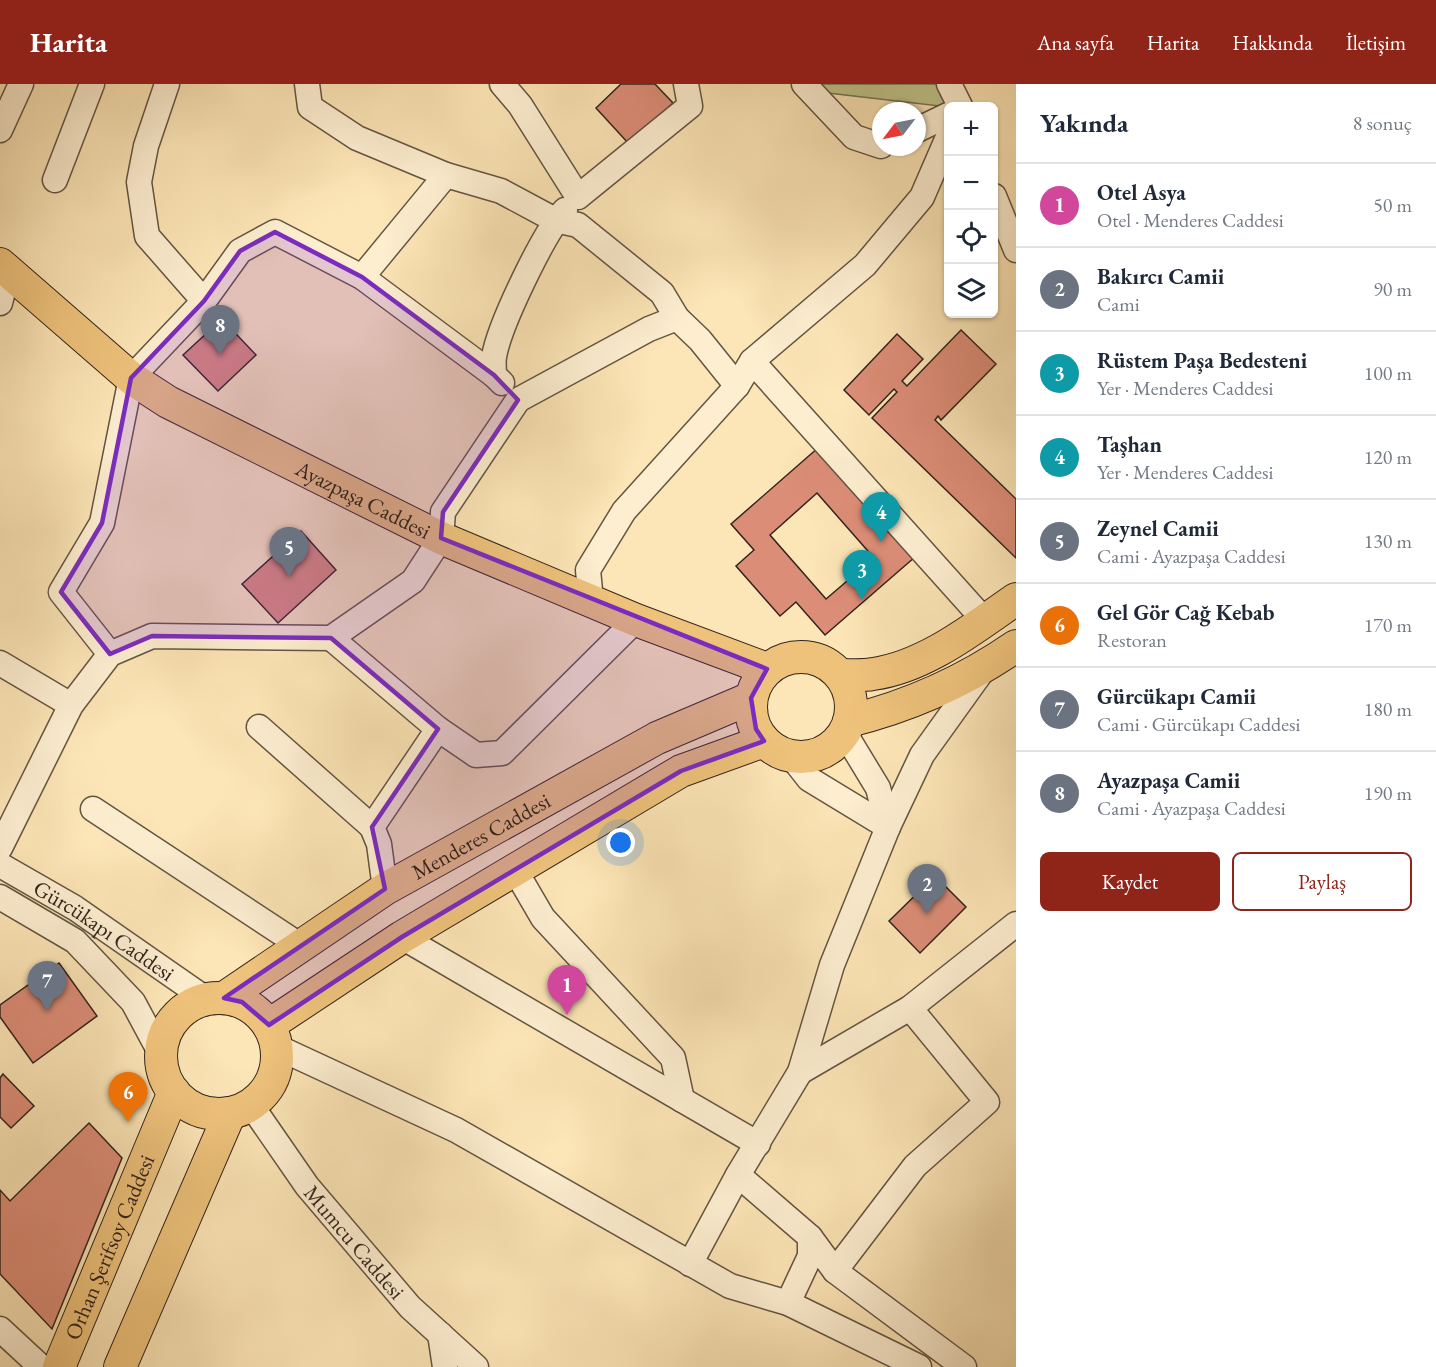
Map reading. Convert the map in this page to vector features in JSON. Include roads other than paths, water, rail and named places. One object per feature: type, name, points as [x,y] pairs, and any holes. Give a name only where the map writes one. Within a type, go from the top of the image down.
[{"type":"main road","name":"Ayazpaşa Caddesi","points":[[4,268],[131,378],[168,402],[441,538],[636,620],[767,669]]},
{"type":"main road","points":[[840,675],[873,674],[905,665],[937,650],[1016,599]]},
{"type":"main road","points":[[847,727],[936,693],[984,668],[1016,646]]},
{"type":"main road","points":[[799,656],[814,658],[829,664],[840,675],[848,689],[851,705],[847,727],[834,744],[821,753],[807,757],[791,756],[776,751],[764,741],[753,721],[751,698],[757,682],[767,669],[782,660],[799,656]]},
{"type":"main road","name":"Menderes Caddesi","points":[[215,998],[301,946],[385,889],[657,738],[751,698]]},
{"type":"main road","name":"Menderes Caddesi","points":[[273,1036],[402,937],[681,771],[764,741]]},
{"type":"main road","points":[[215,998],[242,1002],[257,1012],[273,1036],[276,1069],[267,1090],[240,1109],[207,1113],[189,1106],[174,1092],[164,1074],[161,1054],[164,1035],[174,1018],[189,1006],[215,998]]},
{"type":"main road","name":"Orhan Şerifsoy Caddesi","points":[[59,1367],[174,1092]]},
{"type":"main road","points":[[120,1367],[240,1109]]},
{"type":"street","points":[[0,130],[21,84]]},
{"type":"street","points":[[55,180],[92,84]]},
{"type":"street","points":[[167,84],[146,147],[139,182],[147,236],[204,301]]},
{"type":"street","points":[[307,84],[310,107],[357,138],[446,175],[501,191],[555,220],[578,225],[662,293],[677,318],[700,340],[737,386]]},
{"type":"street","points":[[502,84],[520,105],[578,197]]},
{"type":"street","points":[[494,375],[494,357],[518,293],[555,220],[578,197],[690,106],[686,84]]},
{"type":"street","points":[[804,84],[854,137],[872,143]]},
{"type":"street","points":[[949,84],[958,102]]},
{"type":"street","points":[[926,126],[944,117]]},
{"type":"street","points":[[591,601],[588,570],[624,511],[737,386],[752,361],[865,265],[922,197],[944,146]]},
{"type":"street","points":[[362,277],[446,175]]},
{"type":"street","points":[[998,208],[1016,250]]},
{"type":"street","points":[[110,654],[61,592],[102,523],[131,378],[204,301],[240,251],[275,231],[362,277],[494,375],[518,400]]},
{"type":"street","points":[[0,303],[4,268]]},
{"type":"street","points":[[0,848],[71,705],[110,654],[152,636],[331,638],[413,581],[441,538],[443,512],[518,400],[649,329],[677,318]]},
{"type":"street","points":[[752,361],[985,621]]},
{"type":"street","points":[[331,638],[438,729],[476,756],[502,753],[636,620]]},
{"type":"street","points":[[0,663],[71,705]]},
{"type":"street","points":[[690,1264],[738,1175],[759,1144],[800,1072],[832,965],[888,827],[922,755],[984,668]]},
{"type":"street","points":[[259,727],[372,827],[379,844],[385,889]]},
{"type":"street","points":[[847,727],[878,788],[888,827]]},
{"type":"street","points":[[372,827],[438,729]]},
{"type":"street","points":[[791,756],[809,779],[888,827]]},
{"type":"street","points":[[93,809],[301,946]]},
{"type":"street","name":"Gürcükapı Caddesi","points":[[0,865],[75,908],[215,998]]},
{"type":"street","points":[[515,870],[543,918],[673,1059],[682,1100]]},
{"type":"street","points":[[0,897],[75,940],[133,1002],[161,1054]]},
{"type":"street","points":[[800,1072],[910,1008],[1016,924]]},
{"type":"street","points":[[402,937],[759,1144]]},
{"type":"street","points":[[835,1271],[915,1166],[987,1102],[910,1008]]},
{"type":"street","points":[[273,1036],[456,1130],[730,1286],[788,1303],[919,1367]]},
{"type":"street","name":"Mumcu Caddesi","points":[[240,1109],[410,1307],[476,1367]]},
{"type":"street","points":[[738,1175],[810,1237],[835,1271],[964,1367]]},
{"type":"street","points":[[788,1303],[810,1256],[810,1237]]},
{"type":"street","points":[[0,1329],[41,1367]]},
{"type":"street","points":[[440,1334],[445,1367]]},
{"type":"place","name":"Ayazpaşa Camii","points":[[220,355]]},
{"type":"place","name":"Taşhan","points":[[881,542]]},
{"type":"place","name":"Zeynel Camii","points":[[289,577]]},
{"type":"place","name":"Rüstem Paşa Bedesteni","points":[[862,600]]},
{"type":"place","name":"Bakırcı Camii","points":[[927,914]]},
{"type":"place","name":"Gürcükapı Camii","points":[[47,1011]]},
{"type":"place","name":"Otel Asya","points":[[567,1015]]},
{"type":"place","name":"Gel Gör Cağ Kebab","points":[[128,1122]]}]
